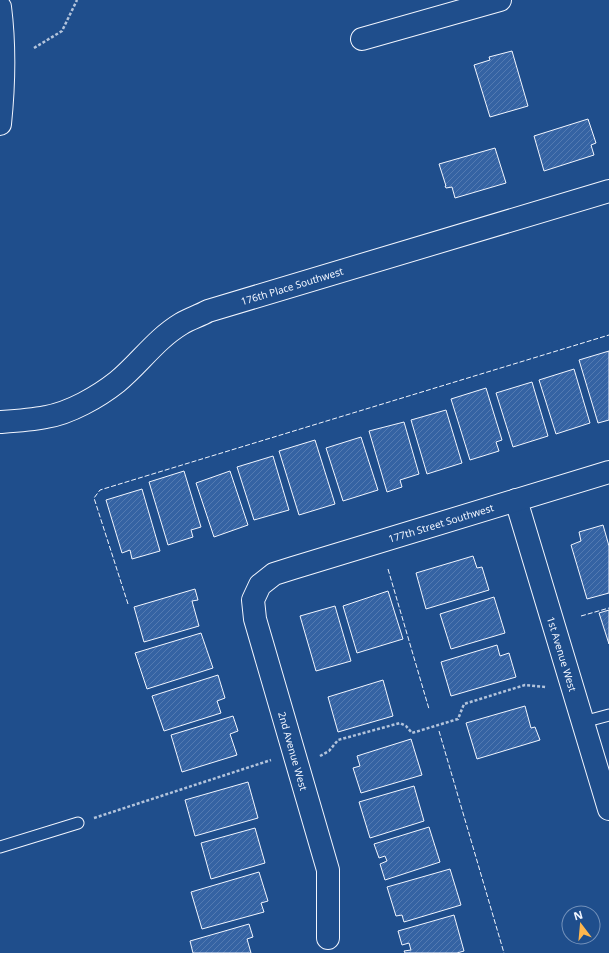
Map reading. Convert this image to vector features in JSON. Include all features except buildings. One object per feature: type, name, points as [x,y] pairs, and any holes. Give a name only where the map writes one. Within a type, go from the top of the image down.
[{"type":"street","points":[[362,40],[500,0]]},
{"type":"street","points":[[0,7],[3,95],[0,124]]},
{"type":"street","name":"176th Place Southwest","points":[[0,422],[47,417],[70,409],[95,397],[116,382],[140,361],[160,340],[180,325],[208,311],[609,191]]},
{"type":"street","name":"177th Street Southwest","points":[[274,574],[609,472]]},
{"type":"street","name":"1st Avenue West","points":[[516,500],[609,809]]},
{"type":"street","name":"2nd Avenue West","points":[[274,574],[260,584],[253,600],[255,619],[328,870],[328,938]]},
{"type":"lane","points":[[583,722],[609,714]]},
{"type":"lane","points":[[0,847],[78,823]]},
{"type":"path","points":[[34,48],[62,31],[77,0]]},
{"type":"path","points":[[320,756],[329,751],[338,740],[400,723],[406,726],[412,733],[458,719],[464,704],[525,685],[546,687]]},
{"type":"path","points":[[78,823],[271,760]]},
{"type":"fence","points":[[128,604],[94,498],[100,490],[609,335]]},
{"type":"fence","points":[[388,569],[429,709]]},
{"type":"fence","points":[[581,616],[609,608]]},
{"type":"fence","points":[[439,731],[504,953]]}]
